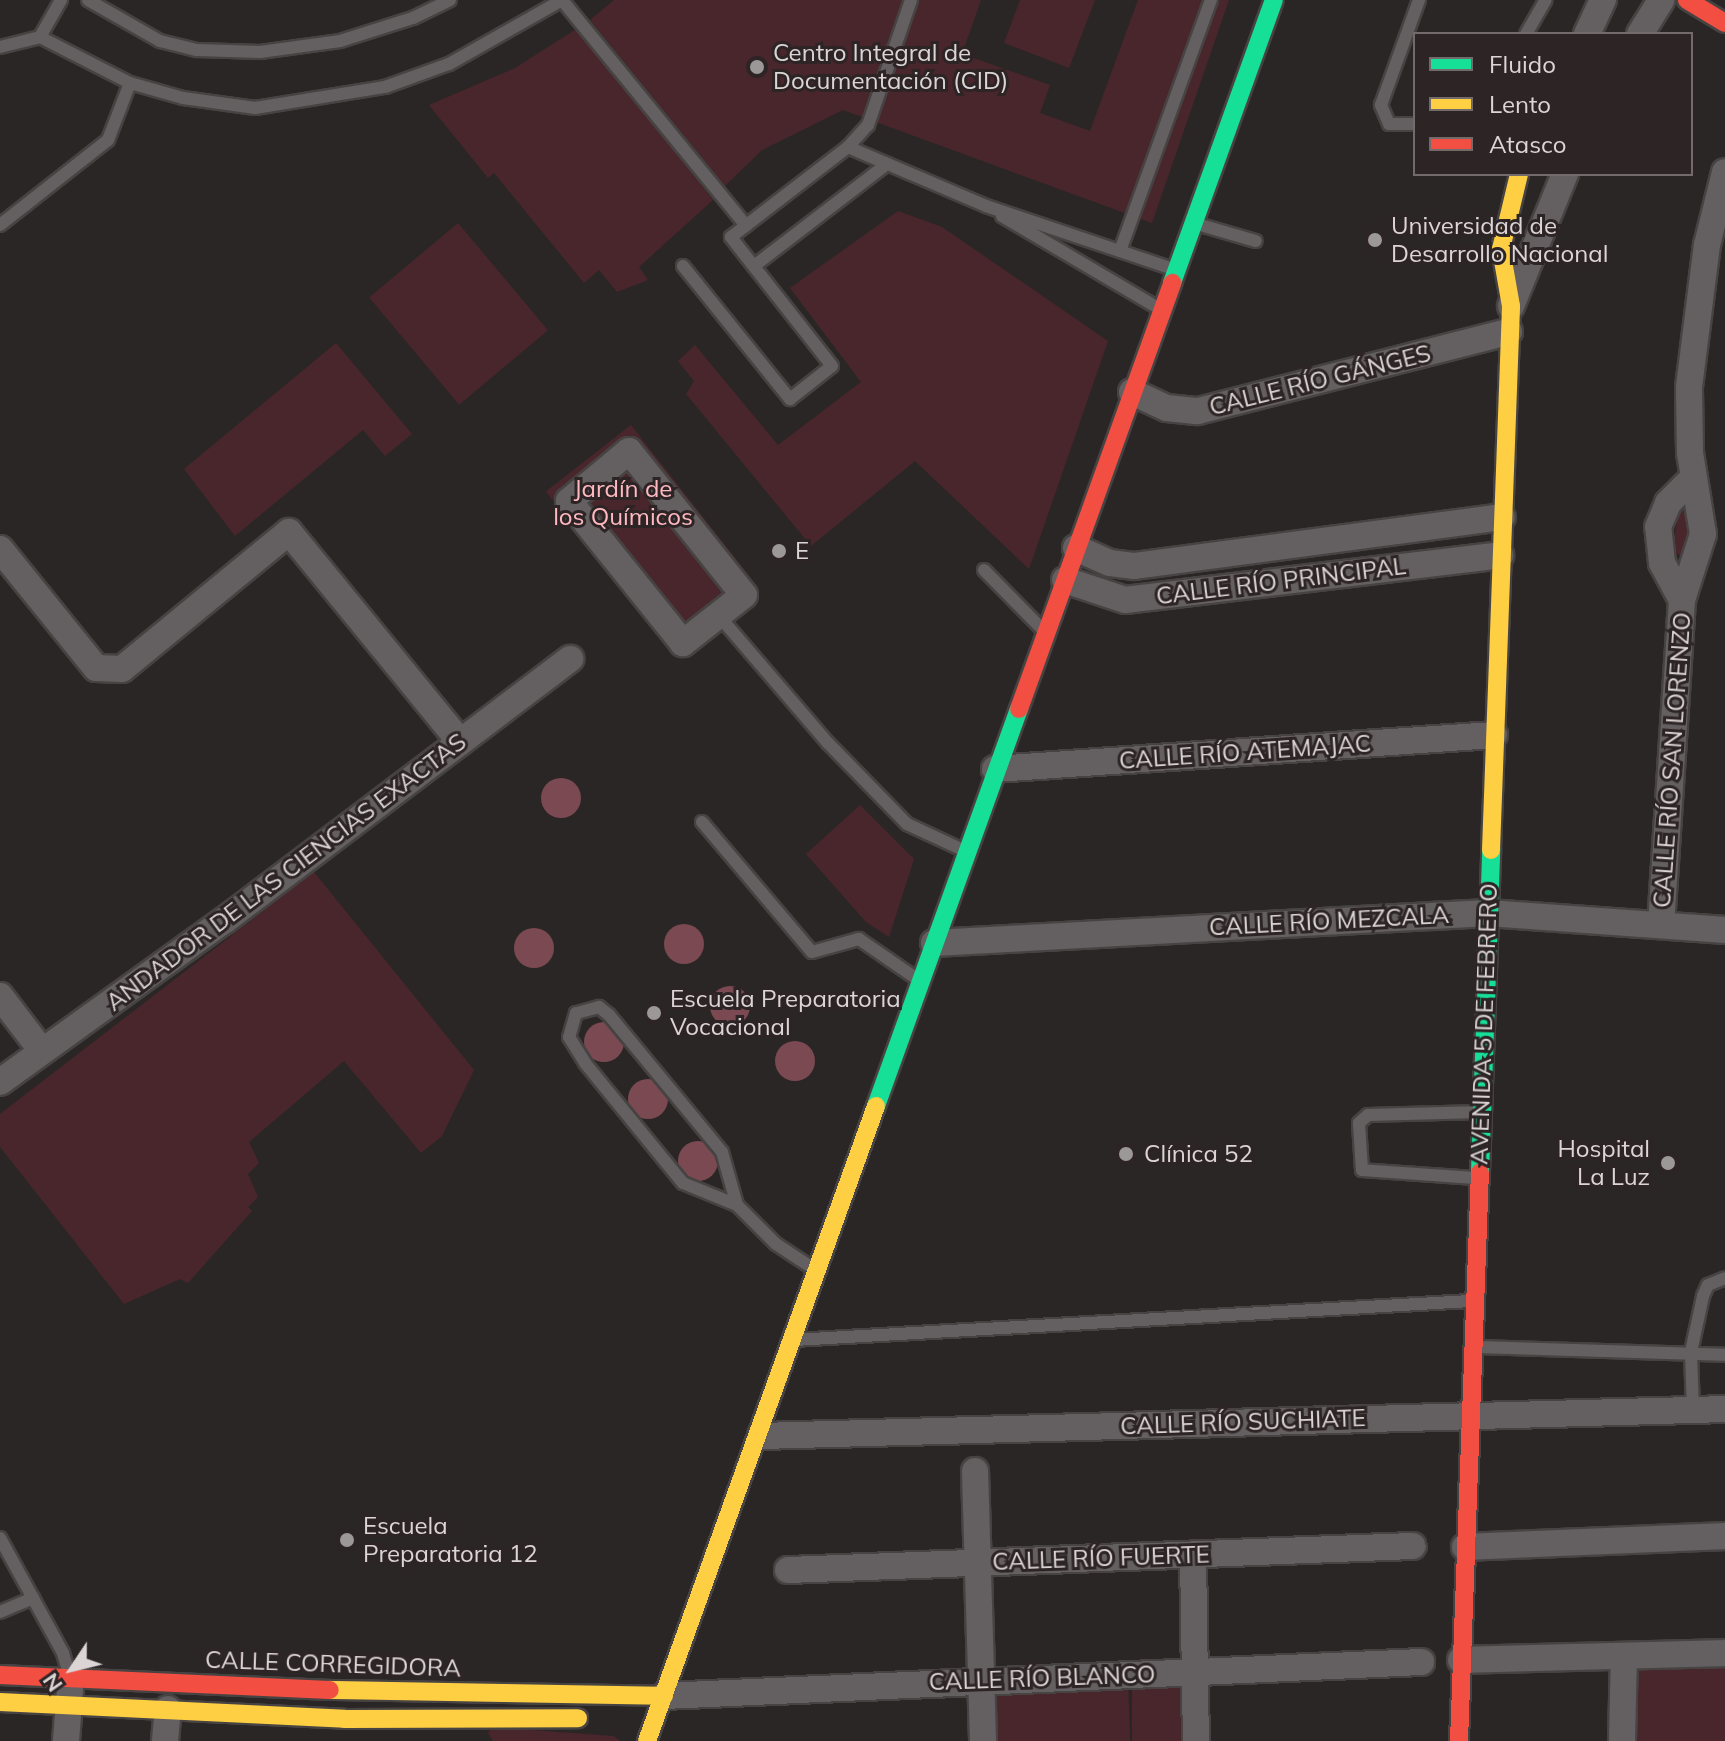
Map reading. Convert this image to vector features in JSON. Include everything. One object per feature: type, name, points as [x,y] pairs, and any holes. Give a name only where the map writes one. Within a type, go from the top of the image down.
[{"type":"street","points":[[647,1741],[653,1710],[761,1436],[792,1340],[995,769],[1274,0]]},
{"type":"street","points":[[1588,32],[1603,0]]},
{"type":"street","points":[[1641,32],[1661,0]]},
{"type":"street","points":[[1687,0],[1725,23]]},
{"type":"street","name":"CALLE RÍO SAN LORENZO","points":[[1661,925],[1682,600],[1703,534],[1692,479],[1689,387],[1696,311],[1725,172]]},
{"type":"street","name":"AVENIDA 5 DE FEBRERO","points":[[1459,1741],[1510,319],[1501,249],[1519,176]]},
{"type":"street","name":"AVENIDA 5 DE FEBRERO","points":[[1510,319],[1564,176]]},
{"type":"street","name":"CALLE RÍO GÁNGES","points":[[1132,392],[1167,408],[1198,411],[1510,319]]},
{"type":"street","points":[[629,451],[744,595],[719,616],[683,643],[569,501],[629,451]]},
{"type":"street","points":[[1682,600],[1662,563],[1658,527],[1668,503],[1692,479]]},
{"type":"street","name":"CALLE RÍO PRINCIPAL","points":[[1076,548],[1110,563],[1135,566],[1502,517]]},
{"type":"street","points":[[0,549],[96,668],[122,669],[289,532],[460,742]]},
{"type":"street","name":"CALLE RÍO PRINCIPAL","points":[[1065,580],[1125,600],[1500,555]]},
{"type":"street","name":"ANDADOR DE LAS CIENCIAS EXACTAS","points":[[0,1082],[225,920],[570,659]]},
{"type":"street","name":"CALLE RÍO ATEMAJAC","points":[[995,769],[1494,735]]},
{"type":"street","name":"CALLE RÍO MEZCALA","points":[[934,943],[1488,913],[1725,930]]},
{"type":"street","points":[[0,996],[42,1051]]},
{"type":"street","name":"CALLE RÍO SUCHIATE","points":[[761,1436],[1725,1409]]},
{"type":"street","points":[[975,1471],[983,1741]]},
{"type":"street","points":[[1465,1547],[1725,1536]]},
{"type":"street","name":"CALLE RÍO FUERTE","points":[[788,1570],[1413,1546]]},
{"type":"street","points":[[1193,1555],[1196,1741]]},
{"type":"street","points":[[1461,1660],[1725,1653]]},
{"type":"street","points":[[1622,1741],[1624,1656]]},
{"type":"street","name":"CALLE RÍO BLANCO","points":[[653,1710],[982,1679],[1421,1662]]},
{"type":"street","name":"CALLE CORREGIDORA","points":[[0,1675],[168,1709],[345,1730],[387,1719],[482,1730],[545,1718],[591,1718]]},
{"type":"street","points":[[66,1741],[70,1690]]},
{"type":"street","name":"CALLE CORREGIDORA","points":[[0,1702],[70,1690],[473,1692],[542,1694],[653,1710]]},
{"type":"street","points":[[345,1730],[346,1691]]},
{"type":"street","points":[[386,1691],[387,1719]]},
{"type":"street","points":[[473,1692],[482,1730]]},
{"type":"street","points":[[542,1694],[545,1718]]},
{"type":"street","points":[[165,1741],[168,1709]]},
{"type":"lane","points":[[40,37],[61,0]]},
{"type":"lane","points":[[88,0],[160,41],[197,50],[260,52],[340,41],[413,18],[450,0]]},
{"type":"lane","points":[[0,47],[40,37],[130,83],[183,98],[255,108],[320,101],[385,87],[449,64],[562,0],[746,226]]},
{"type":"lane","points":[[683,266],[790,399],[832,366],[731,237],[848,147],[868,125],[911,0]]},
{"type":"lane","points":[[1120,251],[1211,0]]},
{"type":"lane","points":[[1413,124],[1389,124],[1381,105],[1419,0]]},
{"type":"lane","points":[[1527,32],[1546,0]]},
{"type":"lane","points":[[0,225],[108,140],[130,83]]},
{"type":"lane","points":[[848,147],[986,206],[1176,271]]},
{"type":"lane","points":[[754,266],[887,164]]},
{"type":"lane","points":[[986,206],[1091,273],[1162,310]]},
{"type":"lane","points":[[1193,223],[1256,241]]},
{"type":"lane","points":[[984,570],[1045,632]]},
{"type":"lane","points":[[719,616],[828,743],[907,824],[966,851]]},
{"type":"lane","points":[[702,822],[812,952],[859,939],[920,981]]},
{"type":"lane","points":[[737,1205],[722,1152],[609,1015],[599,1007],[586,1006],[576,1013],[569,1037],[585,1063],[683,1183],[737,1205],[776,1244],[817,1270]]},
{"type":"lane","points":[[1478,1179],[1362,1170],[1359,1123],[1368,1115],[1481,1112]]},
{"type":"lane","points":[[1693,1410],[1691,1352],[1703,1296],[1708,1285],[1725,1278]]},
{"type":"lane","points":[[792,1340],[1474,1300]]},
{"type":"lane","points":[[1472,1347],[1725,1355]]},
{"type":"lane","points":[[0,1538],[63,1653],[70,1690]]},
{"type":"lane","points":[[0,1612],[33,1598]]},
{"type":"green space","points":[[614,0],[981,0],[962,54],[1050,85],[1040,113],[1090,131],[1138,0],[1229,0],[1152,223],[843,110],[762,150],[725,186],[590,20]]},
{"type":"green space","points":[[1020,0],[1095,0],[1069,68],[1004,43]]},
{"type":"green space","points":[[578,28],[713,200],[639,267],[648,280],[617,292],[599,270],[584,283],[494,173],[488,178],[429,105],[515,68]]},
{"type":"green space","points":[[898,211],[942,227],[1108,341],[1029,569],[915,461],[811,546],[686,394],[694,381],[678,361],[695,345],[778,445],[861,382],[790,288]]},
{"type":"green space","points":[[458,223],[548,330],[459,405],[369,298]]},
{"type":"green space","points":[[336,343],[412,434],[385,456],[363,430],[235,536],[184,469]]},
{"type":"green space","name":"Jardín de los Químicos","points":[[631,425],[750,577],[665,644],[546,491]]},
{"type":"green space","points":[[1680,508],[1695,511],[1690,558],[1674,553],[1672,547]]},
{"type":"green space","points":[[860,805],[914,859],[889,937],[866,922],[806,854]]},
{"type":"green space","points":[[314,872],[474,1070],[442,1136],[421,1153],[344,1061],[249,1142],[259,1163],[248,1174],[258,1197],[248,1207],[252,1211],[188,1283],[180,1279],[124,1304],[0,1147],[0,1114]]},
{"type":"green space","points":[[1637,1667],[1725,1667],[1725,1741],[1637,1741]]},
{"type":"green space","points":[[1128,1678],[1130,1741],[989,1741],[987,1683]]},
{"type":"green space","points":[[1132,1682],[1192,1682],[1192,1741],[1132,1741]]},
{"type":"green space","points":[[492,1727],[614,1736],[620,1741],[493,1741],[488,1733]]},
{"type":"shaded area","points":[[561,778],[575,784],[581,798],[575,812],[561,818],[547,812],[541,798],[547,784]]},
{"type":"shaded area","points":[[684,924],[698,930],[704,944],[698,958],[684,964],[670,958],[664,944],[670,930]]},
{"type":"shaded area","points":[[534,928],[548,934],[554,948],[548,962],[534,968],[520,962],[514,948],[520,934]]},
{"type":"shaded area","points":[[730,986],[744,992],[750,1006],[744,1020],[730,1026],[716,1020],[710,1006],[716,992]]},
{"type":"shaded area","points":[[604,1022],[618,1028],[624,1042],[618,1056],[604,1062],[590,1056],[584,1042],[590,1028]]},
{"type":"shaded area","points":[[795,1041],[809,1047],[815,1061],[809,1075],[795,1081],[781,1075],[775,1061],[781,1047]]},
{"type":"shaded area","points":[[648,1079],[662,1085],[668,1099],[662,1113],[648,1119],[634,1113],[628,1099],[634,1085]]},
{"type":"shaded area","points":[[698,1141],[712,1147],[718,1161],[712,1175],[698,1181],[684,1175],[678,1161],[684,1147]]},
{"type":"traffic: fast","points":[[1172,283],[1274,0]]},
{"type":"traffic: fast","points":[[876,1106],[1019,709]]},
{"type":"traffic: fast","points":[[1480,1172],[1491,850]]},
{"type":"traffic: slow","points":[[1491,850],[1511,306],[1501,249],[1519,176]]},
{"type":"traffic: slow","points":[[647,1741],[876,1106]]},
{"type":"traffic: slow","points":[[330,1690],[664,1696]]},
{"type":"traffic: slow","points":[[0,1702],[345,1719],[578,1718]]},
{"type":"traffic: jam","points":[[1687,0],[1725,23]]},
{"type":"traffic: jam","points":[[1019,709],[1172,283]]},
{"type":"traffic: jam","points":[[1459,1741],[1480,1172]]},
{"type":"traffic: jam","points":[[0,1675],[330,1690]]},
{"type":"place","name":"Centro Integral de Documentación (CID)","points":[[757,67]]},
{"type":"place","name":"Universidad de Desarrollo Nacional","points":[[1375,240]]},
{"type":"place","name":"E","points":[[779,551]]},
{"type":"place","name":"Escuela Preparatoria Vocacional","points":[[654,1013]]},
{"type":"place","name":"Clínica 52","points":[[1126,1154]]},
{"type":"place","name":"Hospital La Luz","points":[[1668,1163]]},
{"type":"place","name":"Escuela Preparatoria 12","points":[[347,1540]]}]
